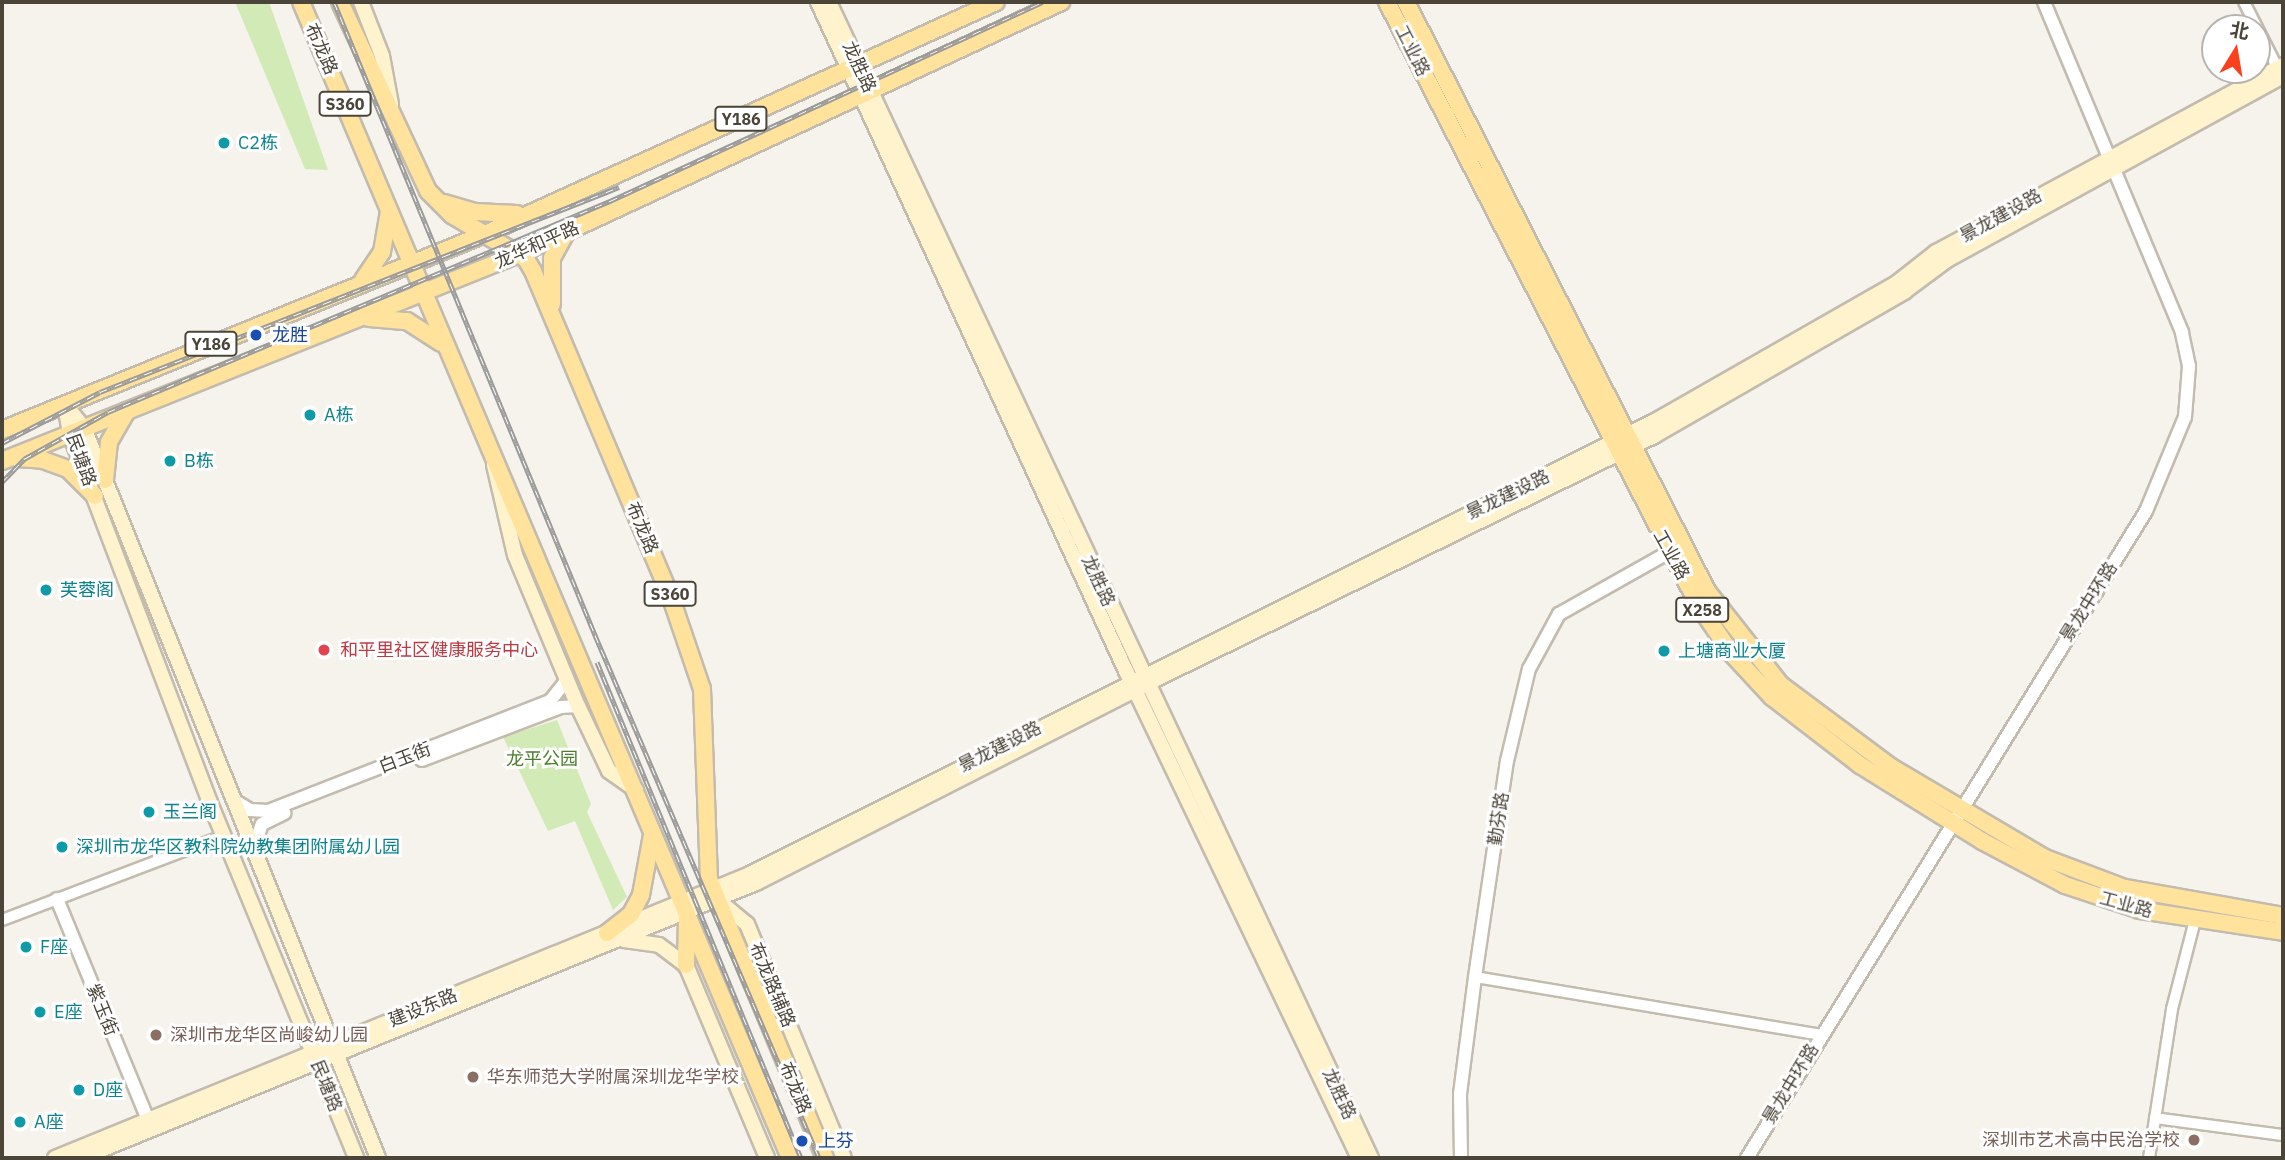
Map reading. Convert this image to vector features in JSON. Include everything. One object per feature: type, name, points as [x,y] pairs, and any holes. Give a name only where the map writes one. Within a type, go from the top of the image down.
[{"type":"main road","name":"布龙路","points":[[301,2],[390,205],[422,294],[491,443],[790,1158]]},
{"type":"main road","name":"布龙路","points":[[340,2],[434,200],[519,254],[533,271],[670,595],[702,690],[708,868],[715,895],[825,1158]]},
{"type":"main road","points":[[361,2],[382,56],[392,109]]},
{"type":"main road","name":"龙胜路","points":[[817,2],[867,94],[1359,1158]]},
{"type":"main road","name":"龙胜路","points":[[829,2],[854,68]]},
{"type":"main road","name":"龙华和平路","points":[[2,429],[485,234],[527,212],[854,68],[996,2]]},
{"type":"main road","name":"龙华和平路","points":[[5,460],[519,254],[1061,2]]},
{"type":"main road","name":"工业路","points":[[1387,2],[1669,552],[1716,632],[1772,697],[1834,748],[1956,816],[2045,858],[2095,879],[2154,895],[2283,916]]},
{"type":"main road","name":"工业路","points":[[1406,2],[1707,591],[1767,670],[1836,730],[2009,857],[2090,895],[2195,919],[2283,932]]},
{"type":"main road","name":"景龙建设路","points":[[715,895],[1139,682],[1615,449],[1904,292],[1947,260],[2113,163],[2281,71]]},
{"type":"main road","points":[[434,200],[475,212],[502,216],[527,212]]},
{"type":"main road","points":[[357,285],[369,275],[382,252],[390,205]]},
{"type":"main road","points":[[552,316],[552,258],[568,231]]},
{"type":"main road","points":[[356,320],[407,321],[445,347]]},
{"type":"main road","name":"民塘路","points":[[65,404],[105,480],[378,1158]]},
{"type":"main road","points":[[105,480],[108,442],[127,411]]},
{"type":"main road","name":"民塘路","points":[[77,431],[95,496],[223,836],[356,1158]]},
{"type":"main road","name":"布龙路","points":[[491,443],[511,542],[578,706]]},
{"type":"main road","points":[[5,460],[29,457],[68,469],[95,496]]},
{"type":"main road","name":"龙胜路","points":[[1139,682],[1371,1158]]},
{"type":"main road","points":[[578,706],[609,771],[636,790]]},
{"type":"main road","points":[[652,826],[652,854],[641,895],[631,914],[613,937],[659,945],[686,965]]},
{"type":"main road","name":"建设东路","points":[[81,1158],[314,1058],[715,895]]},
{"type":"main road","name":"布龙路辅路","points":[[715,895],[747,924],[844,1158]]},
{"type":"main road","points":[[685,907],[686,965],[766,1158]]},
{"type":"main road","name":"建设东路","points":[[55,1158],[314,1058]]},
{"type":"street","name":"景龙中环路","points":[[1747,1158],[2146,511],[2185,417],[2189,366],[2182,332],[2044,2]]},
{"type":"street","points":[[2244,2],[2281,71]]},
{"type":"street","name":"勤芬路","points":[[1461,1158],[1460,1094],[1507,761],[1537,648],[1559,614],[1669,552]]},
{"type":"street","name":"白玉街","points":[[234,801],[250,810],[268,811],[550,701],[567,680]]},
{"type":"street","name":"白玉街","points":[[254,848],[258,829],[270,819],[561,707],[578,706]]},
{"type":"street","points":[[2,920],[223,836]]},
{"type":"street","name":"紫玉街","points":[[57,899],[148,1120]]},
{"type":"street","points":[[2149,1158],[2172,1009],[2195,919]]},
{"type":"street","points":[[1475,977],[1821,1035]]},
{"type":"street","points":[[2155,1118],[2283,1135]]},
{"type":"green space","points":[[235,2],[269,2],[328,170],[305,169]]},
{"type":"green space","name":"龙平公园","points":[[557,720],[591,804],[587,812],[627,897],[613,910],[575,821],[548,831],[503,737]]},
{"type":"railway","points":[[334,2],[595,635],[819,1158]]},
{"type":"railway","points":[[2,482],[24,459],[108,412],[610,201],[1042,2]]},
{"type":"railway","points":[[2,443],[100,392],[619,187]]},
{"type":"railway","points":[[597,662],[801,1158]]},
{"type":"place","name":"C2栋","points":[[224,143]]},
{"type":"place","name":"龙胜","points":[[256,335]]},
{"type":"place","name":"A栋","points":[[310,415]]},
{"type":"place","name":"B栋","points":[[170,461]]},
{"type":"place","name":"芙蓉阁","points":[[46,590]]},
{"type":"place","name":"和平里社区健康服务中心","points":[[324,650]]},
{"type":"place","name":"上塘商业大厦","points":[[1664,651]]},
{"type":"place","name":"玉兰阁","points":[[149,812]]},
{"type":"place","name":"深圳市龙华区教科院幼教集团附属幼儿园","points":[[62,847]]},
{"type":"place","name":"F座","points":[[26,947]]},
{"type":"place","name":"E座","points":[[40,1012]]},
{"type":"place","name":"深圳市龙华区尚峻幼儿园","points":[[156,1035]]},
{"type":"place","name":"华东师范大学附属深圳龙华学校","points":[[473,1077]]},
{"type":"place","name":"D座","points":[[79,1090]]},
{"type":"place","name":"A座","points":[[20,1122]]},
{"type":"place","name":"深圳市艺术高中民治学校","points":[[2194,1140]]},
{"type":"place","name":"上芬","points":[[802,1141]]}]
